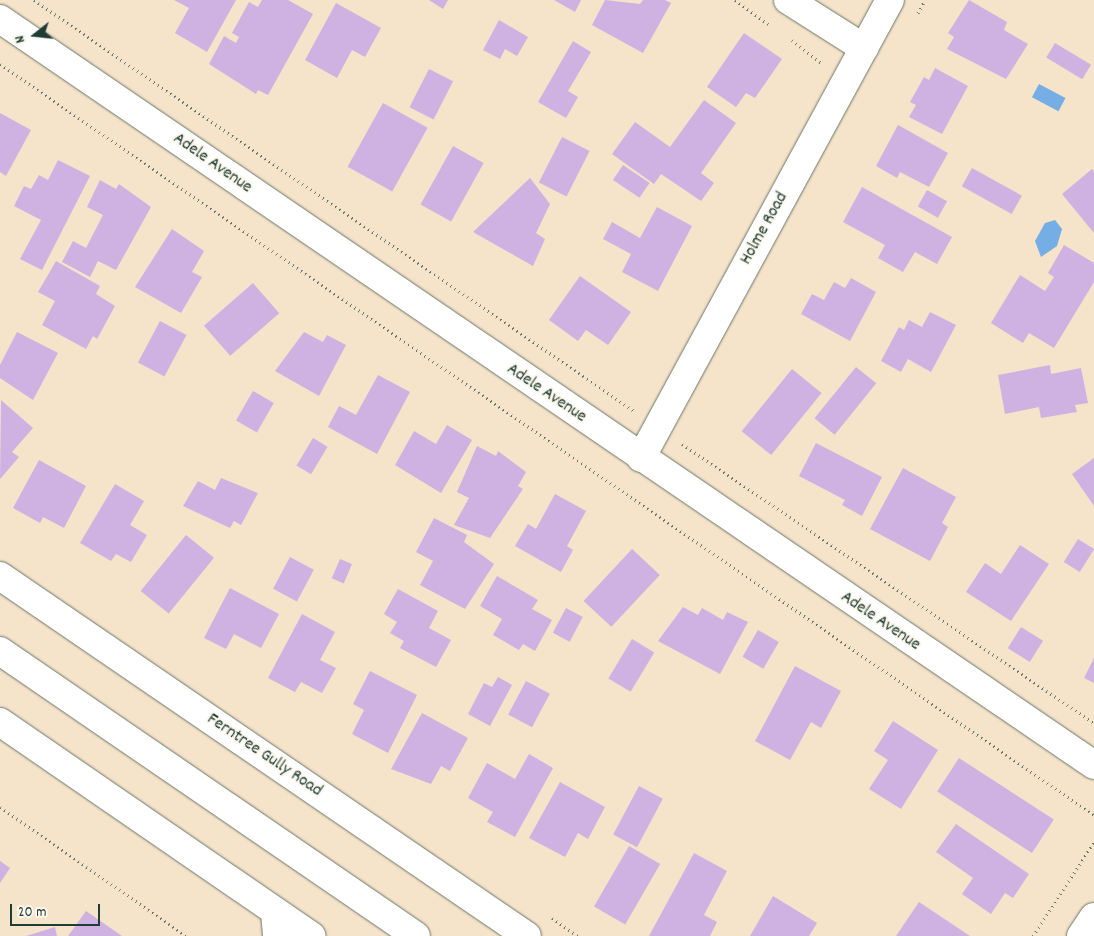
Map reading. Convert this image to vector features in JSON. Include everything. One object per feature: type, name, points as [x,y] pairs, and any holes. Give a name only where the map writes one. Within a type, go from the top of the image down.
[{"type":"street","points":[[788,0],[864,48]]},
{"type":"street","name":"Holme Road","points":[[641,458],[890,0]]},
{"type":"street","name":"Adele Avenue","points":[[0,18],[641,458],[1094,765]]},
{"type":"street","name":"Ferntree Gully Road","points":[[0,576],[527,936]]},
{"type":"street","points":[[0,651],[416,936]]},
{"type":"street","points":[[0,722],[276,924],[311,936]]},
{"type":"street","points":[[1082,936],[1094,917]]},
{"type":"path","points":[[34,0],[633,411],[638,402]]},
{"type":"path","points":[[735,0],[774,28]]},
{"type":"path","points":[[913,23],[925,0]]},
{"type":"path","points":[[782,33],[822,61],[817,70]]},
{"type":"path","points":[[0,64],[960,719],[1094,815]]},
{"type":"path","points":[[687,436],[682,444],[1094,722]]},
{"type":"path","points":[[0,807],[186,936]]},
{"type":"path","points":[[1033,936],[1094,842]]},
{"type":"water","points":[[1039,84],[1065,98],[1058,111],[1032,97]]},
{"type":"water","points":[[1055,220],[1062,229],[1057,246],[1041,257],[1035,241],[1045,223]]},
{"type":"building","points":[[174,0],[236,0],[207,52],[175,33],[189,8]]},
{"type":"building","points":[[262,0],[288,0],[313,14],[268,95],[258,90],[256,94],[209,64],[224,36],[236,43],[239,37],[232,33],[249,2],[258,7]]},
{"type":"building","points":[[429,0],[448,0],[443,9]]},
{"type":"building","points":[[554,0],[581,0],[575,12]]},
{"type":"building","points":[[605,0],[640,4],[643,0],[665,0],[671,3],[643,53],[592,25]]},
{"type":"building","points":[[969,0],[1007,22],[1004,30],[1028,44],[1006,79],[947,49],[954,37],[948,33]]},
{"type":"building","points":[[336,3],[381,28],[365,57],[352,50],[337,78],[305,60]]},
{"type":"building","points":[[499,20],[528,37],[517,56],[505,49],[500,59],[483,50]]},
{"type":"building","points":[[744,33],[782,59],[755,98],[746,93],[736,107],[707,87]]},
{"type":"building","points":[[573,41],[591,52],[568,91],[578,97],[566,118],[538,102]]},
{"type":"building","points":[[1055,43],[1091,65],[1082,79],[1046,58]]},
{"type":"building","points":[[935,68],[968,86],[942,134],[909,117],[916,105],[910,102],[924,77],[929,80]]},
{"type":"building","points":[[429,69],[453,81],[434,120],[409,107]]},
{"type":"building","points":[[704,100],[736,123],[701,173],[714,183],[701,201],[661,174],[654,184],[612,154],[635,122],[670,147]]},
{"type":"building","points":[[383,103],[428,128],[392,192],[348,167]]},
{"type":"building","points":[[0,113],[31,130],[6,176],[0,172]]},
{"type":"building","points":[[898,125],[948,153],[929,187],[900,172],[897,178],[876,166]]},
{"type":"building","points":[[562,137],[590,151],[566,197],[539,182]]},
{"type":"building","points":[[453,146],[484,163],[451,222],[421,205]]},
{"type":"building","points":[[58,160],[90,176],[42,270],[20,259],[41,220],[14,206],[24,186],[31,189],[39,175],[48,180]]},
{"type":"building","points":[[623,165],[650,183],[639,198],[613,180]]},
{"type":"building","points":[[972,168],[1022,196],[1012,214],[962,186]]},
{"type":"building","points":[[1092,169],[1094,172],[1094,233],[1062,194]]},
{"type":"building","points":[[530,178],[550,204],[536,233],[545,239],[533,266],[473,232]]},
{"type":"building","points":[[100,180],[116,189],[119,184],[151,207],[116,270],[98,261],[90,277],[62,262],[73,241],[86,248],[103,215],[87,207]]},
{"type":"building","points":[[862,187],[952,237],[937,264],[915,252],[903,272],[878,258],[885,245],[843,222]]},
{"type":"building","points":[[927,190],[947,201],[938,218],[918,207]]},
{"type":"building","points":[[657,207],[692,226],[658,291],[622,272],[631,254],[603,239],[612,222],[640,238]]},
{"type":"building","points":[[172,229],[204,251],[192,272],[202,277],[181,313],[135,287]]},
{"type":"building","points":[[1064,245],[1094,263],[1094,282],[1054,348],[1029,333],[1023,343],[991,323],[1020,275],[1045,291],[1054,277],[1048,273]]},
{"type":"building","points":[[56,261],[100,286],[96,294],[115,306],[97,339],[93,336],[86,349],[42,325],[55,301],[38,292]]},
{"type":"building","points":[[580,276],[631,312],[608,345],[586,330],[578,341],[549,320]]},
{"type":"building","points":[[851,278],[876,292],[850,341],[801,314],[812,294],[824,300],[834,282],[845,288]]},
{"type":"building","points":[[253,283],[279,313],[230,356],[204,326]]},
{"type":"building","points":[[930,312],[956,325],[931,372],[908,359],[901,372],[881,361],[899,327],[904,330],[909,320],[922,327]]},
{"type":"building","points":[[160,321],[186,335],[164,377],[138,362]]},
{"type":"building","points":[[17,332],[58,353],[33,400],[0,378],[0,365]]},
{"type":"building","points":[[304,332],[323,342],[327,335],[346,345],[319,396],[275,371]]},
{"type":"building","points":[[1050,365],[1051,374],[1081,368],[1088,403],[1075,405],[1077,412],[1041,418],[1039,407],[1005,414],[998,375]]},
{"type":"building","points":[[856,367],[876,383],[835,435],[814,418]]},
{"type":"building","points":[[792,369],[822,393],[771,455],[742,431]]},
{"type":"building","points":[[378,375],[410,392],[377,454],[328,427],[339,406],[356,415]]},
{"type":"building","points":[[253,391],[274,403],[257,432],[236,420]]},
{"type":"building","points":[[1,400],[33,428],[12,452],[19,457],[0,479]]},
{"type":"building","points":[[447,425],[472,440],[441,493],[395,465],[414,431],[436,444]]},
{"type":"building","points":[[313,438],[328,447],[311,474],[297,465]]},
{"type":"building","points":[[816,443],[882,477],[862,516],[842,505],[845,500],[799,476]]},
{"type":"building","points":[[477,446],[496,456],[498,451],[526,472],[518,486],[523,489],[490,538],[454,525],[469,498],[457,492]]},
{"type":"building","points":[[1094,458],[1094,506],[1072,474]]},
{"type":"building","points":[[39,460],[86,486],[64,528],[43,517],[40,523],[13,508]]},
{"type":"building","points":[[903,468],[956,497],[942,523],[948,527],[930,561],[870,529]]},
{"type":"building","points":[[221,478],[258,493],[241,525],[234,521],[230,528],[183,506],[198,481],[215,490]]},
{"type":"building","points":[[115,484],[144,501],[130,525],[147,535],[131,562],[116,554],[111,561],[80,543]]},
{"type":"building","points":[[555,494],[586,511],[567,546],[573,550],[561,572],[515,546],[528,524],[536,529]]},
{"type":"building","points":[[434,518],[467,535],[464,542],[494,564],[465,609],[420,585],[433,561],[416,552]]},
{"type":"building","points":[[186,535],[214,558],[169,614],[141,591]]},
{"type":"building","points":[[1078,539],[1094,549],[1080,572],[1064,562]]},
{"type":"building","points":[[1020,545],[1049,564],[1011,621],[966,592],[985,563],[1001,574]]},
{"type":"building","points":[[632,549],[660,575],[611,627],[584,601]]},
{"type":"building","points":[[290,557],[314,570],[297,601],[273,589]]},
{"type":"building","points":[[340,559],[352,564],[344,583],[332,578]]},
{"type":"building","points":[[497,576],[538,600],[532,609],[552,620],[535,651],[523,644],[519,650],[493,635],[502,619],[480,606]]},
{"type":"building","points":[[230,588],[279,614],[261,648],[234,634],[226,649],[204,638]]},
{"type":"building","points":[[398,589],[438,611],[429,628],[451,640],[436,667],[400,648],[404,641],[390,633],[397,622],[384,614]]},
{"type":"building","points":[[683,607],[698,615],[702,608],[723,620],[727,612],[748,622],[720,674],[658,641]]},
{"type":"building","points":[[566,608],[583,617],[570,642],[553,633]]},
{"type":"building","points":[[302,614],[335,632],[320,660],[336,668],[322,693],[301,682],[295,692],[268,678]]},
{"type":"building","points":[[1021,627],[1043,641],[1030,662],[1008,648]]},
{"type":"building","points":[[758,630],[779,642],[763,669],[742,657]]},
{"type":"building","points":[[632,639],[654,652],[631,692],[608,678]]},
{"type":"building","points":[[1094,658],[1094,683],[1084,678]]},
{"type":"building","points":[[795,666],[841,691],[821,728],[811,722],[790,760],[755,741]]},
{"type":"building","points":[[370,671],[417,695],[388,753],[352,734],[364,710],[353,704]]},
{"type":"building","points":[[498,677],[512,685],[490,726],[468,714],[484,683],[492,687]]},
{"type":"building","points":[[526,681],[550,694],[532,727],[508,715]]},
{"type":"building","points":[[422,713],[468,738],[450,771],[441,766],[431,784],[391,769]]},
{"type":"building","points":[[893,721],[938,750],[901,809],[869,789],[888,760],[874,751]]},
{"type":"building","points":[[529,754],[553,768],[515,837],[487,822],[493,812],[468,798],[487,763],[515,779]]},
{"type":"building","points":[[959,758],[1054,820],[1032,853],[937,792]]},
{"type":"building","points":[[560,782],[605,807],[588,839],[578,833],[565,857],[529,838]]},
{"type":"building","points":[[639,786],[663,799],[637,847],[613,835]]},
{"type":"building","points":[[956,824],[1029,874],[1013,898],[1005,893],[991,914],[962,894],[973,878],[936,852]]},
{"type":"building","points":[[629,846],[660,864],[625,925],[594,907]]},
{"type":"building","points":[[694,853],[727,871],[704,915],[717,922],[710,936],[649,936]]},
{"type":"building","points":[[0,861],[10,868],[0,883]]},
{"type":"building","points":[[773,896],[817,923],[809,936],[750,936]]},
{"type":"building","points":[[919,902],[970,936],[896,936]]},
{"type":"building","points":[[86,911],[122,936],[68,936]]},
{"type":"building","points":[[55,927],[57,936],[26,936]]}]
